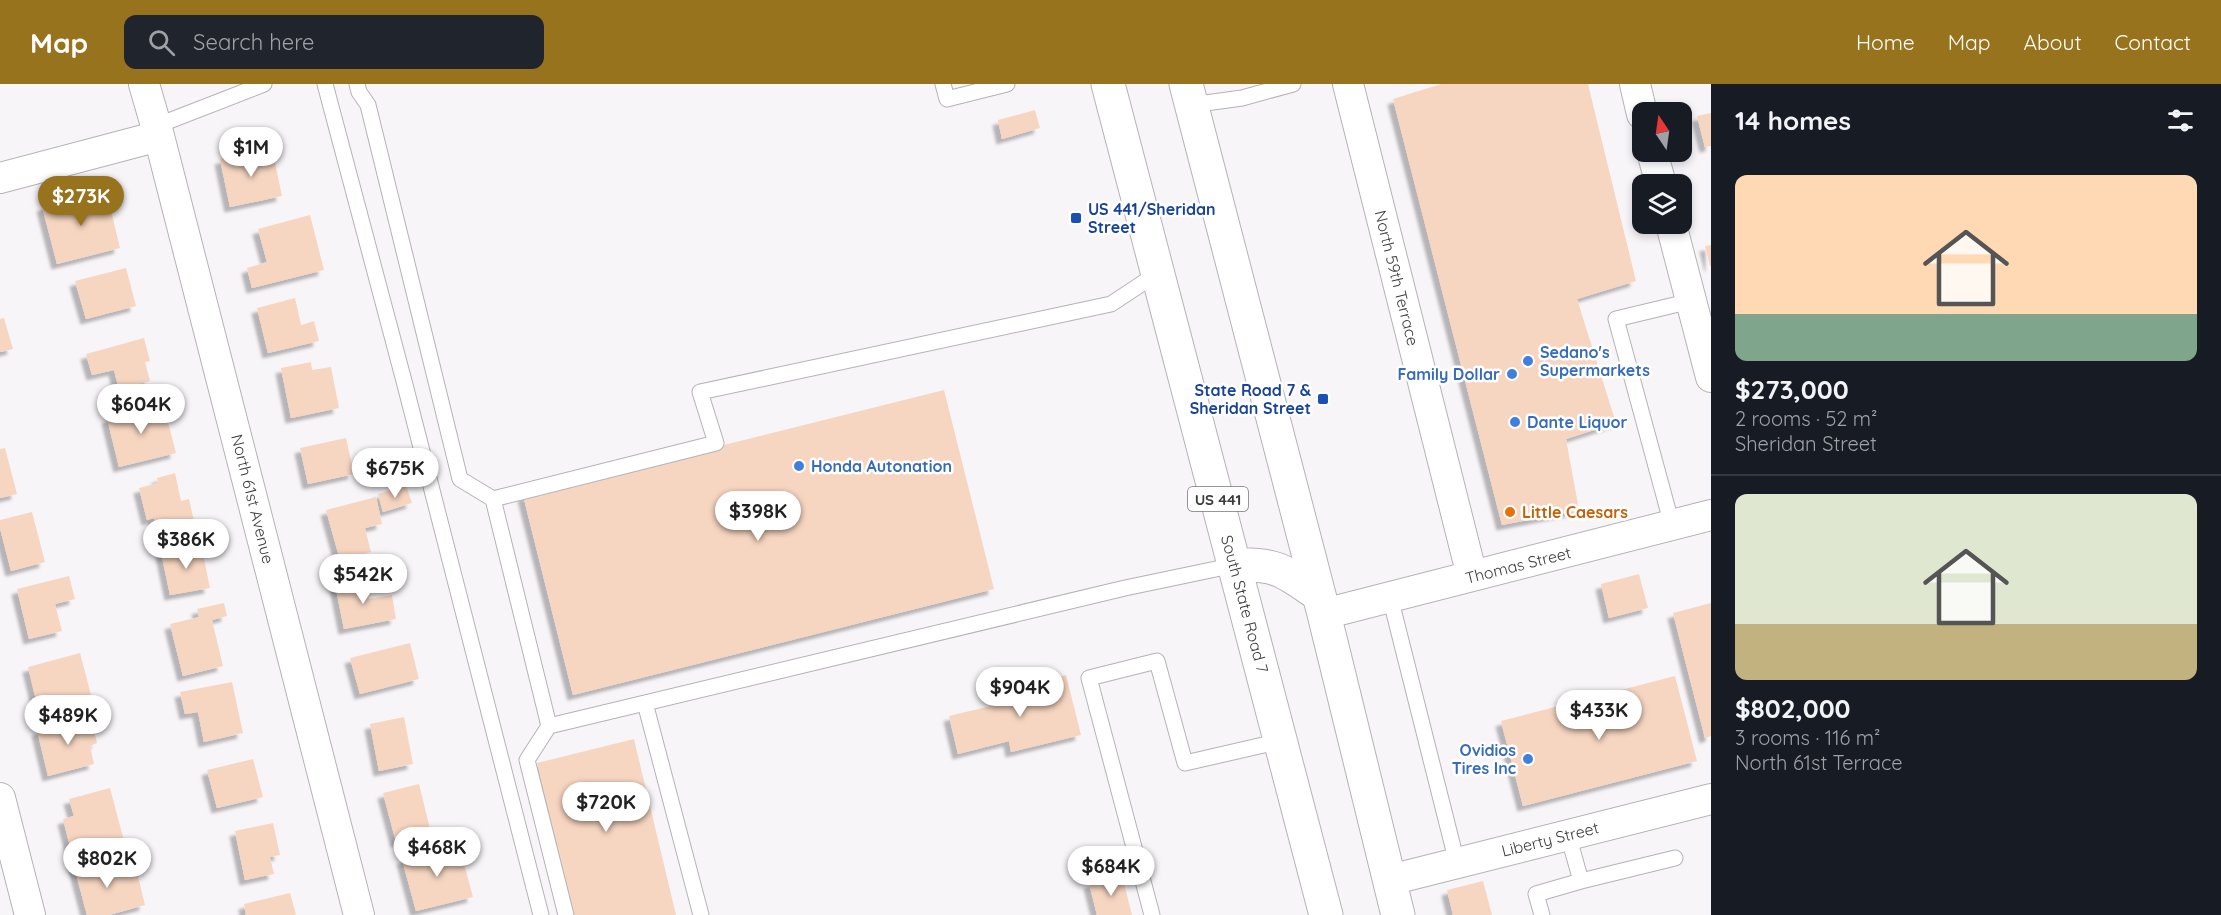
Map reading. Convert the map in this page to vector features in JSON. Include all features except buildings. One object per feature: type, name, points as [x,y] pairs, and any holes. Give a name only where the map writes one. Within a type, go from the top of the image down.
[{"type":"main road","name":"South State Road 7","points":[[1107,84],[1326,915]]},
{"type":"main road","points":[[1189,95],[1322,604],[1398,915]]},
{"type":"main road","points":[[1235,565],[1260,564],[1282,570],[1322,604]]},
{"type":"street","name":"North 61st Avenue","points":[[144,84],[359,915]]},
{"type":"street","name":"North 59th Terrace","points":[[1348,84],[1472,576]]},
{"type":"street","points":[[1635,84],[1639,102]]},
{"type":"street","points":[[0,178],[158,131]]},
{"type":"street","points":[[1674,234],[1711,377]]},
{"type":"street","name":"Thomas Street","points":[[1322,604],[1390,597],[1711,516]]},
{"type":"street","points":[[0,798],[30,915]]},
{"type":"street","name":"Liberty Street","points":[[1390,880],[1711,799]]},
{"type":"lane","points":[[158,131],[264,84]]},
{"type":"lane","points":[[325,84],[542,915]]},
{"type":"lane","points":[[357,84],[359,92],[368,105],[460,479],[493,499],[549,726]]},
{"type":"lane","points":[[943,84],[947,99],[979,87],[1007,84]]},
{"type":"lane","points":[[1189,95],[1242,98],[1293,84]]},
{"type":"lane","points":[[493,499],[716,442],[700,392],[1111,304],[1158,273]]},
{"type":"lane","points":[[1672,525],[1616,319],[1691,302]]},
{"type":"lane","points":[[566,915],[527,760],[549,726],[1125,588],[1235,565]]},
{"type":"lane","points":[[1390,597],[1457,863]]},
{"type":"lane","points":[[1152,915],[1089,678],[1158,661],[1185,763],[1281,741]]},
{"type":"lane","points":[[645,703],[701,915]]},
{"type":"lane","points":[[1568,835],[1581,881]]},
{"type":"lane","points":[[1542,915],[1536,894],[1675,858]]},
{"type":"place","name":"US 441/Sheridan Street","points":[[1076,218]]},
{"type":"place","name":"Sedano's Supermarkets","points":[[1528,361]]},
{"type":"place","name":"Family Dollar","points":[[1512,374]]},
{"type":"place","name":"State Road 7 & Sheridan Street","points":[[1323,399]]},
{"type":"place","name":"Dante Liquor","points":[[1515,422]]},
{"type":"place","name":"Honda Autonation","points":[[799,466]]},
{"type":"place","name":"Little Caesars","points":[[1510,512]]},
{"type":"place","name":"Ovidios Tires Inc","points":[[1528,759]]}]
